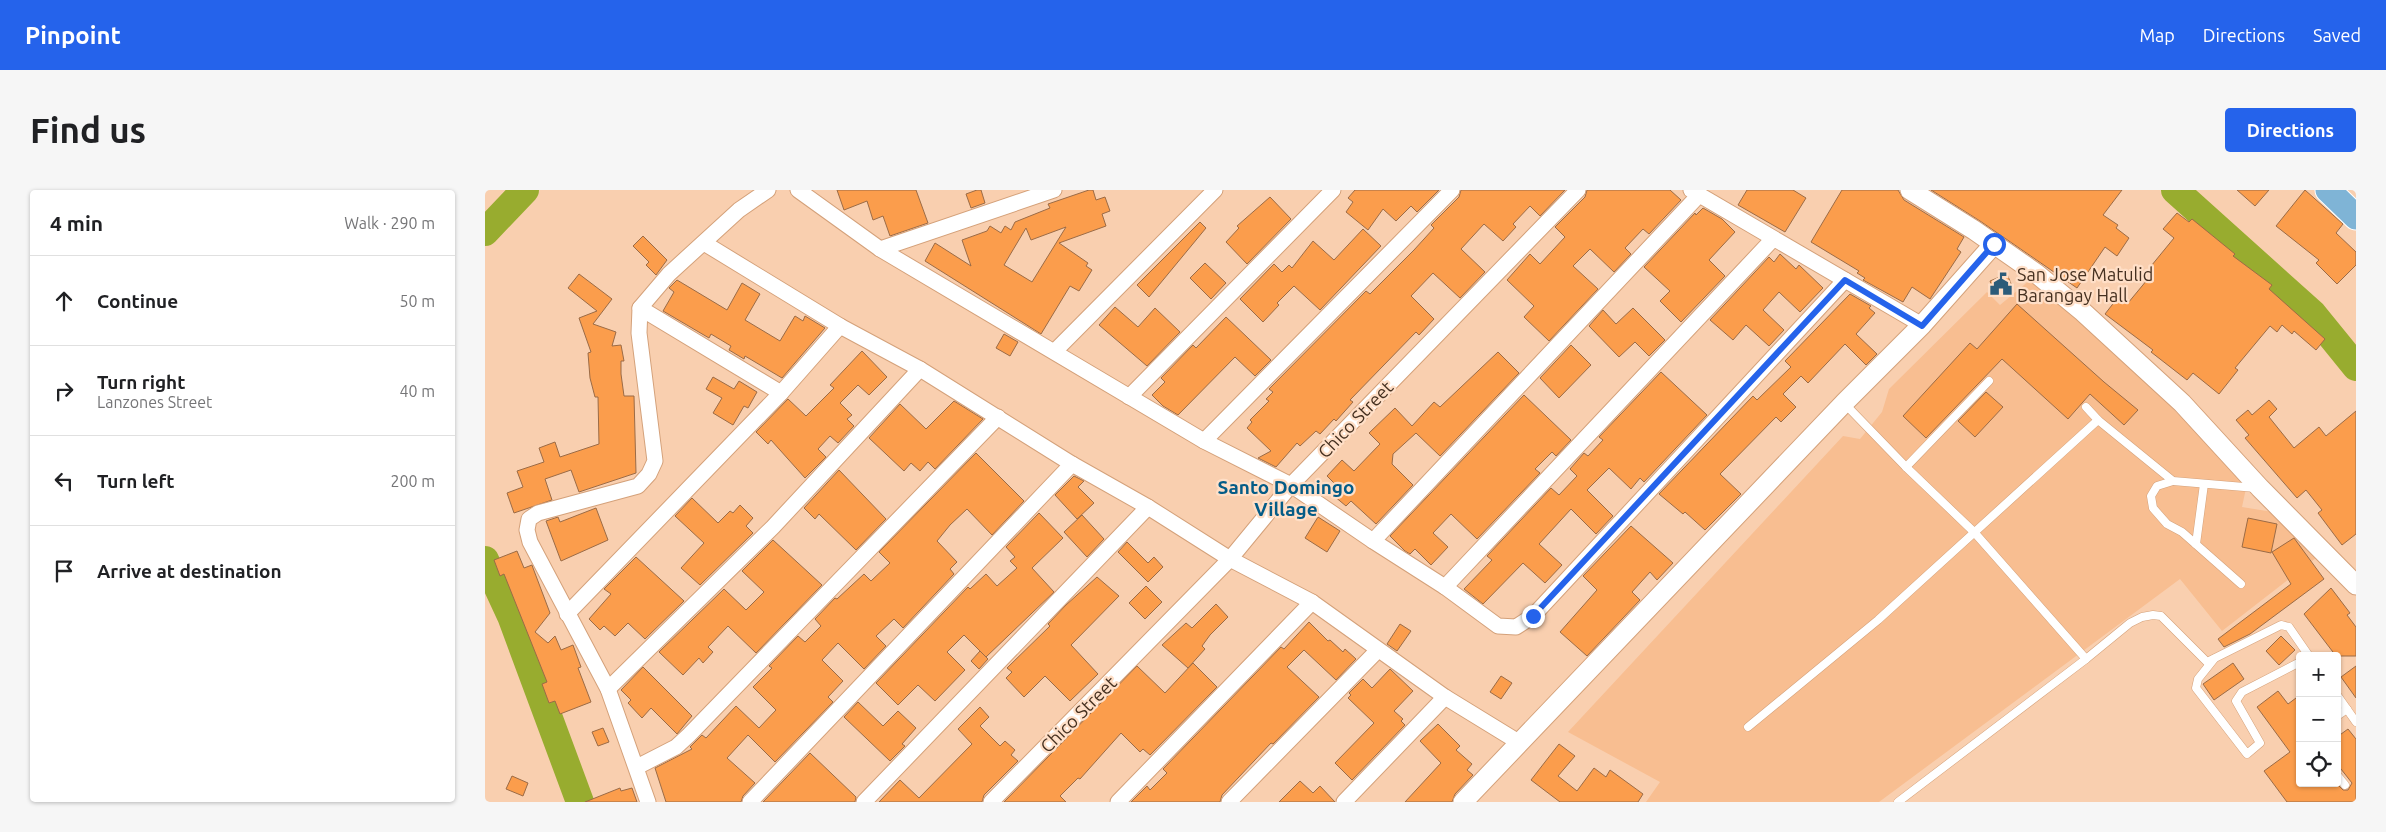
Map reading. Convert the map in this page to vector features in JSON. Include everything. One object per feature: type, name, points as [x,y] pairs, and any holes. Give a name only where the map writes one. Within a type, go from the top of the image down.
[{"type":"highway","points":[[2328,190],[2356,217]]},
{"type":"street","points":[[648,802],[608,689],[530,542],[527,530],[529,520],[538,513],[638,486],[649,474],[655,461],[640,352],[640,308],[669,274],[739,210],[768,190]]},
{"type":"street","points":[[798,190],[880,249],[1204,441],[1291,485],[1373,542],[1445,587],[1499,626],[1516,627],[1533,616],[1845,280]]},
{"type":"street","points":[[880,249],[1054,190]]},
{"type":"street","points":[[1055,351],[1215,190]]},
{"type":"street","points":[[1129,397],[1333,190]]},
{"type":"street","points":[[1204,441],[1452,190]]},
{"type":"street","name":"Chico Street","points":[[991,802],[1230,559],[1291,485],[1578,190]]},
{"type":"street","points":[[1910,190],[2037,274],[2083,312],[2182,403],[2260,488],[2356,585]]},
{"type":"street","points":[[1373,542],[1695,192],[1922,326]]},
{"type":"street","points":[[1445,587],[1773,239]]},
{"type":"street","points":[[704,243],[840,326],[920,369],[1072,464],[1148,506],[1230,559],[1312,602],[1445,697],[1521,743]]},
{"type":"street","points":[[1463,802],[1844,403],[1922,326],[1994,244]]},
{"type":"street","points":[[640,308],[781,393]]},
{"type":"street","points":[[567,614],[781,393],[840,326]]},
{"type":"street","points":[[608,689],[773,527],[920,369]]},
{"type":"street","points":[[637,767],[676,747],[689,735],[997,417]]},
{"type":"street","points":[[750,802],[1072,464]]},
{"type":"street","points":[[865,802],[1148,506]]},
{"type":"street","points":[[1118,802],[1312,602]]},
{"type":"street","points":[[1229,802],[1378,650]]},
{"type":"street","points":[[1344,802],[1445,697]]},
{"type":"lane","points":[[1905,467],[1989,382]]},
{"type":"lane","points":[[1844,403],[1905,467],[1975,532],[2087,660]]},
{"type":"lane","points":[[2086,407],[2098,420],[2173,481]]},
{"type":"lane","points":[[1748,727],[1878,620],[2098,420]]},
{"type":"lane","points":[[2241,584],[2182,532],[2167,524],[2153,508],[2151,496],[2157,486],[2173,481],[2260,488]]},
{"type":"lane","points":[[2195,544],[2204,484]]},
{"type":"lane","points":[[1898,802],[2087,660],[2130,623],[2153,615],[2161,616],[2207,662],[2281,625],[2289,627],[2306,652]]},
{"type":"lane","points":[[2213,659],[2198,680],[2196,688],[2247,754],[2260,743],[2235,701],[2242,692],[2296,664]]},
{"type":"lane","points":[[2338,697],[2356,722]]},
{"type":"lane","points":[[2341,713],[2347,709]]},
{"type":"lane","points":[[2341,780],[2345,785]]},
{"type":"shaded area","points":[[2030,280],[2134,368],[2180,416],[2248,479],[2242,507],[2285,514],[2321,554],[2222,631],[2180,579],[1879,802],[1646,802],[1660,782],[1568,732],[1843,436],[1860,439],[1882,412],[1889,389],[1987,292],[2000,305]]},
{"type":"building","points":[[837,190],[916,190],[928,223],[890,236],[883,216],[873,220],[867,201],[844,210]]},
{"type":"building","points":[[981,190],[985,203],[971,208],[966,194]]},
{"type":"building","points":[[1093,190],[1096,200],[1105,197],[1110,211],[1102,214],[1106,226],[1059,243],[1088,263],[1086,266],[1092,270],[1079,291],[1070,286],[1041,334],[925,261],[935,243],[971,266],[962,240],[987,231],[990,226],[1001,233],[1005,226],[1011,230],[1015,222],[1050,208],[1048,204]],"holes":[[[1066,227],[1032,282],[1004,265],[1026,228],[1031,240]]]},
{"type":"building","points":[[1355,190],[1439,190],[1417,212],[1411,206],[1396,221],[1383,209],[1368,230],[1346,212],[1353,202],[1348,198]]},
{"type":"building","points":[[1461,190],[1565,190],[1540,216],[1530,206],[1513,224],[1516,227],[1503,241],[1484,224],[1461,249],[1485,272],[1460,298],[1433,273],[1411,296],[1434,319],[1419,335],[1416,332],[1350,400],[1353,402],[1336,421],[1334,419],[1320,434],[1316,431],[1300,446],[1297,443],[1276,467],[1258,458],[1271,451],[1247,428],[1252,422],[1250,420],[1269,401],[1266,399],[1273,392],[1269,389],[1366,291],[1370,294],[1414,250],[1434,228],[1431,225],[1459,197]]},
{"type":"building","points":[[1587,190],[1670,190],[1681,200],[1649,234],[1643,229],[1625,248],[1631,254],[1614,272],[1590,249],[1573,266],[1598,289],[1549,341],[1524,317],[1534,306],[1507,280],[1530,254],[1540,264],[1565,237],[1555,227],[1585,197]]},
{"type":"building","points":[[1747,190],[1793,190],[1806,198],[1785,232],[1738,205]]},
{"type":"building","points":[[1842,190],[1898,190],[1904,200],[1964,237],[1957,249],[1961,252],[1930,299],[1912,287],[1903,302],[1863,280],[1865,278],[1857,273],[1859,271],[1811,242]]},
{"type":"building","points":[[1931,190],[2122,190],[2103,215],[2118,225],[2116,228],[2129,238],[2117,256],[2105,247],[2077,288],[1980,221]]},
{"type":"building","points":[[2237,190],[2269,190],[2255,206]]},
{"type":"building","points":[[2305,190],[2343,224],[2336,233],[2356,252],[2356,265],[2337,284],[2316,263],[2319,260],[2276,226]]},
{"type":"building","points":[[1270,197],[1291,219],[1247,264],[1226,242],[1239,228],[1237,226]]},
{"type":"building","points":[[1703,208],[1722,219],[1735,232],[1709,260],[1725,276],[1681,322],[1660,301],[1670,291],[1644,267],[1695,213],[1696,215]]},
{"type":"building","points":[[2177,213],[2189,222],[2192,219],[2235,254],[2233,256],[2272,285],[2269,289],[2325,339],[2316,350],[2294,331],[2292,334],[2282,325],[2277,332],[2270,326],[2235,368],[2238,370],[2219,394],[2193,373],[2187,380],[2151,352],[2153,350],[2105,314],[2119,296],[2128,303],[2152,274],[2147,271],[2174,238],[2163,229]]},
{"type":"building","points":[[1200,222],[1206,228],[1149,297],[1137,285]]},
{"type":"building","points":[[1363,229],[1381,246],[1320,310],[1294,286],[1277,303],[1279,305],[1263,322],[1240,299],[1274,264],[1282,272],[1289,265],[1292,268],[1313,241],[1334,260]]},
{"type":"building","points":[[643,236],[667,260],[656,275],[646,265],[649,262],[633,246]]},
{"type":"building","points":[[1780,254],[1796,269],[1799,265],[1823,288],[1800,312],[1779,292],[1763,310],[1784,330],[1769,346],[1746,325],[1733,340],[1710,320],[1769,257],[1774,262]]},
{"type":"building","points":[[1205,263],[1226,283],[1211,299],[1190,278]]},
{"type":"building","points":[[579,274],[612,299],[593,324],[616,332],[612,346],[621,345],[624,361],[621,361],[621,374],[624,396],[634,396],[636,473],[579,492],[571,470],[545,479],[552,500],[514,513],[507,493],[523,487],[517,471],[544,462],[539,448],[555,442],[560,457],[599,444],[598,397],[595,397],[590,378],[588,353],[591,352],[579,318],[597,311],[568,288]]},
{"type":"building","name":"San Jose Matulid Barangay Hall","points":[[2007,274],[2012,286],[1995,293],[1990,281]]},
{"type":"building","points":[[677,280],[727,310],[742,283],[760,294],[745,320],[780,341],[795,316],[803,321],[805,316],[825,328],[782,378],[745,356],[744,359],[729,350],[731,346],[711,334],[709,338],[663,311],[674,292],[669,288]]},
{"type":"building","points":[[1850,294],[1871,306],[1869,308],[1875,313],[1856,334],[1877,354],[1866,365],[1845,344],[1808,383],[1801,376],[1783,394],[1796,407],[1781,422],[1776,417],[1720,474],[1741,494],[1705,530],[1685,512],[1683,514],[1659,494],[1753,396],[1757,400],[1791,367],[1785,361]]},
{"type":"building","points":[[2017,304],[2138,410],[2124,425],[2090,394],[2068,419],[2002,359],[1926,438],[1903,416],[1970,343],[1977,349]]},
{"type":"building","points":[[1115,307],[1138,327],[1155,308],[1180,332],[1147,366],[1099,325]]},
{"type":"building","points":[[1633,308],[1665,340],[1649,356],[1635,342],[1619,357],[1589,326],[1603,310],[1616,324]]},
{"type":"building","points":[[1226,317],[1271,360],[1255,376],[1235,357],[1178,415],[1163,406],[1152,395],[1165,382],[1161,378],[1193,345],[1196,348]]},
{"type":"building","points":[[1004,334],[1018,342],[1010,356],[996,348]]},
{"type":"building","points":[[1571,345],[1591,365],[1559,398],[1540,378]]},
{"type":"building","points":[[862,351],[887,377],[869,395],[858,385],[840,403],[852,415],[847,419],[854,426],[838,443],[830,436],[818,449],[826,457],[805,478],[771,440],[768,444],[756,432],[788,399],[806,416],[834,388],[830,385]]},
{"type":"building","points":[[1498,352],[1519,373],[1440,456],[1416,433],[1393,454],[1392,464],[1413,485],[1376,524],[1351,501],[1346,506],[1334,496],[1340,489],[1327,476],[1342,460],[1354,471],[1380,444],[1369,433],[1395,408],[1412,426],[1434,402],[1440,407]]},
{"type":"building","points":[[1661,372],[1707,415],[1644,482],[1640,478],[1631,489],[1609,468],[1587,490],[1613,516],[1596,534],[1571,509],[1539,544],[1562,565],[1545,583],[1523,563],[1483,604],[1464,589],[1492,560],[1487,556],[1551,488],[1559,495],[1577,476],[1570,469],[1584,453],[1588,456],[1603,440],[1599,437]]},
{"type":"building","points":[[713,377],[734,389],[739,381],[757,392],[748,408],[744,406],[733,425],[713,413],[722,398],[706,389]]},
{"type":"building","points":[[1986,392],[2003,407],[1975,437],[1958,421]]},
{"type":"building","points":[[1524,395],[1571,440],[1556,456],[1552,452],[1535,469],[1540,473],[1477,539],[1451,514],[1433,533],[1448,547],[1431,565],[1415,549],[1410,554],[1405,551],[1390,536]]},
{"type":"building","points":[[2269,400],[2277,409],[2269,417],[2294,448],[2319,427],[2326,436],[2356,411],[2356,534],[2342,545],[2318,513],[2322,510],[2306,490],[2297,498],[2245,438],[2249,435],[2236,420],[2248,410],[2252,415]]},
{"type":"building","points":[[954,401],[983,419],[935,469],[928,462],[920,471],[911,463],[904,471],[869,438],[900,404],[926,429]]},
{"type":"building","points":[[976,453],[1024,501],[992,535],[967,509],[950,525],[937,541],[957,562],[950,569],[954,574],[903,628],[894,619],[876,636],[886,646],[864,669],[838,643],[822,660],[843,681],[828,697],[833,702],[775,762],[748,735],[727,758],[755,783],[743,796],[741,802],[666,802],[655,768],[692,749],[690,747],[702,735],[706,738],[736,706],[759,728],[776,710],[753,687],[772,668],[769,666],[798,636],[805,642],[821,626],[815,619],[835,598],[837,599],[864,574],[871,581],[890,563],[879,552]]},
{"type":"building","points":[[839,470],[886,519],[856,550],[819,514],[815,519],[804,508]]},
{"type":"building","points":[[1074,476],[1084,481],[1078,487],[1094,503],[1077,519],[1055,495]]},
{"type":"building","points":[[692,498],[718,523],[730,511],[733,513],[740,505],[753,518],[746,526],[753,533],[700,585],[681,568],[704,543],[675,516]]},
{"type":"building","points":[[596,508],[608,540],[561,561],[546,521],[558,517],[560,522]]},
{"type":"building","points":[[1039,513],[1063,538],[1032,568],[1054,592],[986,657],[964,635],[947,652],[965,670],[935,701],[918,685],[898,705],[876,683],[968,587],[970,589],[986,574],[997,586],[1017,568],[1010,561],[1015,557],[1006,547]]},
{"type":"building","points":[[1082,515],[1104,539],[1087,557],[1064,532]]},
{"type":"building","points":[[1318,517],[1340,531],[1327,552],[1305,538]]},
{"type":"building","points":[[2248,518],[2277,524],[2271,553],[2242,547]]},
{"type":"building","points":[[1631,526],[1673,563],[1657,580],[1650,572],[1632,592],[1640,600],[1587,656],[1560,632],[1597,590],[1583,576]]},
{"type":"building","points":[[2294,538],[2324,579],[2250,634],[2224,647],[2218,639],[2291,584],[2272,552]]},
{"type":"building","points":[[773,540],[822,585],[756,653],[728,626],[708,647],[713,652],[703,663],[699,658],[683,675],[659,652],[724,589],[746,610],[764,592],[742,571]]},
{"type":"building","points":[[1127,542],[1148,563],[1154,557],[1163,567],[1148,582],[1118,552]]},
{"type":"building","points":[[517,551],[524,568],[532,565],[550,613],[535,632],[548,643],[555,636],[561,650],[573,645],[581,667],[578,668],[591,702],[560,714],[555,701],[549,703],[542,684],[547,682],[504,574],[500,576],[494,560]]},
{"type":"building","points":[[636,557],[684,601],[645,639],[628,623],[615,636],[604,626],[600,630],[589,619],[611,594],[604,589]]},
{"type":"building","points":[[1097,577],[1119,596],[1071,645],[1098,674],[1070,701],[1045,676],[1024,697],[1006,678],[1012,672],[1007,668],[1050,626],[1048,624],[1066,605]]},
{"type":"building","points":[[1146,586],[1162,602],[1145,619],[1129,603]]},
{"type":"building","points":[[2331,588],[2350,613],[2347,615],[2356,627],[2356,656],[2341,656],[2341,652],[2333,652],[2304,614]]},
{"type":"building","points":[[1216,604],[1228,617],[1210,635],[1202,646],[1205,649],[1188,668],[1162,645],[1186,623],[1192,628]]},
{"type":"building","points":[[1309,622],[1328,641],[1330,640],[1343,652],[1345,649],[1356,659],[1336,680],[1304,650],[1287,667],[1319,697],[1273,744],[1271,743],[1222,795],[1220,802],[1131,802],[1147,786],[1150,790],[1167,773],[1163,769],[1281,647],[1284,649]]},
{"type":"building","points":[[1400,624],[1411,631],[1397,651],[1387,644]]},
{"type":"building","points":[[2281,636],[2295,650],[2279,665],[2266,651]]},
{"type":"building","points":[[980,651],[988,659],[979,669],[971,661]]},
{"type":"building","points":[[1193,663],[1217,687],[1150,755],[1143,749],[1140,752],[1121,733],[1080,779],[1078,778],[1060,796],[1066,802],[1004,802],[1137,666],[1165,693]]},
{"type":"building","points":[[2233,663],[2244,679],[2214,700],[2203,684]]},
{"type":"building","points":[[2356,666],[2356,698],[2341,677]]},
{"type":"building","points":[[643,667],[692,716],[677,734],[651,708],[642,718],[628,703],[631,700],[621,690]]},
{"type":"building","points":[[1390,669],[1413,691],[1394,711],[1403,719],[1401,721],[1405,725],[1352,780],[1335,763],[1374,723],[1348,698],[1351,695],[1349,693],[1363,679],[1372,688]]},
{"type":"building","points":[[1501,676],[1512,683],[1501,699],[1490,692]]},
{"type":"building","points":[[2278,691],[2288,704],[2296,698],[2296,787],[2340,787],[2343,790],[2348,790],[2352,783],[2341,769],[2341,734],[2348,729],[2356,739],[2356,802],[2287,802],[2264,771],[2290,752],[2257,707]]},
{"type":"building","points":[[858,702],[883,726],[898,711],[916,728],[902,744],[905,746],[890,761],[844,717]]},
{"type":"building","points":[[980,707],[989,717],[980,726],[1000,746],[1005,741],[1015,750],[1011,755],[1018,761],[984,795],[982,802],[879,802],[900,780],[919,798],[972,744],[958,729]]},
{"type":"building","points":[[1438,724],[1460,746],[1456,750],[1472,764],[1467,770],[1473,775],[1455,794],[1452,802],[1405,802],[1441,763],[1420,741]]},
{"type":"building","points":[[603,728],[609,742],[598,746],[592,732]]},
{"type":"building","points":[[1559,744],[1575,756],[1558,776],[1577,791],[1594,768],[1606,777],[1610,770],[1643,794],[1638,802],[1560,802],[1531,780]]},
{"type":"building","points":[[810,753],[856,797],[855,802],[763,802]]},
{"type":"building","points":[[512,776],[528,783],[523,796],[506,789]]},
{"type":"building","points":[[1300,781],[1313,793],[1320,786],[1335,802],[1279,802]]},
{"type":"building","points":[[620,788],[621,791],[632,788],[637,802],[585,802]]},
{"type":"waterway","points":[[485,232],[525,190]]},
{"type":"waterway","points":[[2175,190],[2313,314],[2356,367]]},
{"type":"waterway","points":[[485,560],[511,616],[580,802]]},
{"type":"place","name":"San Jose Matulid Barangay Hall","points":[[2001,284]]},
{"type":"district","name":"Santo Domingo Village","points":[[1286,498]]},
{"type":"route","points":[[1533,616],[1845,280],[1922,326],[1994,244]]}]
